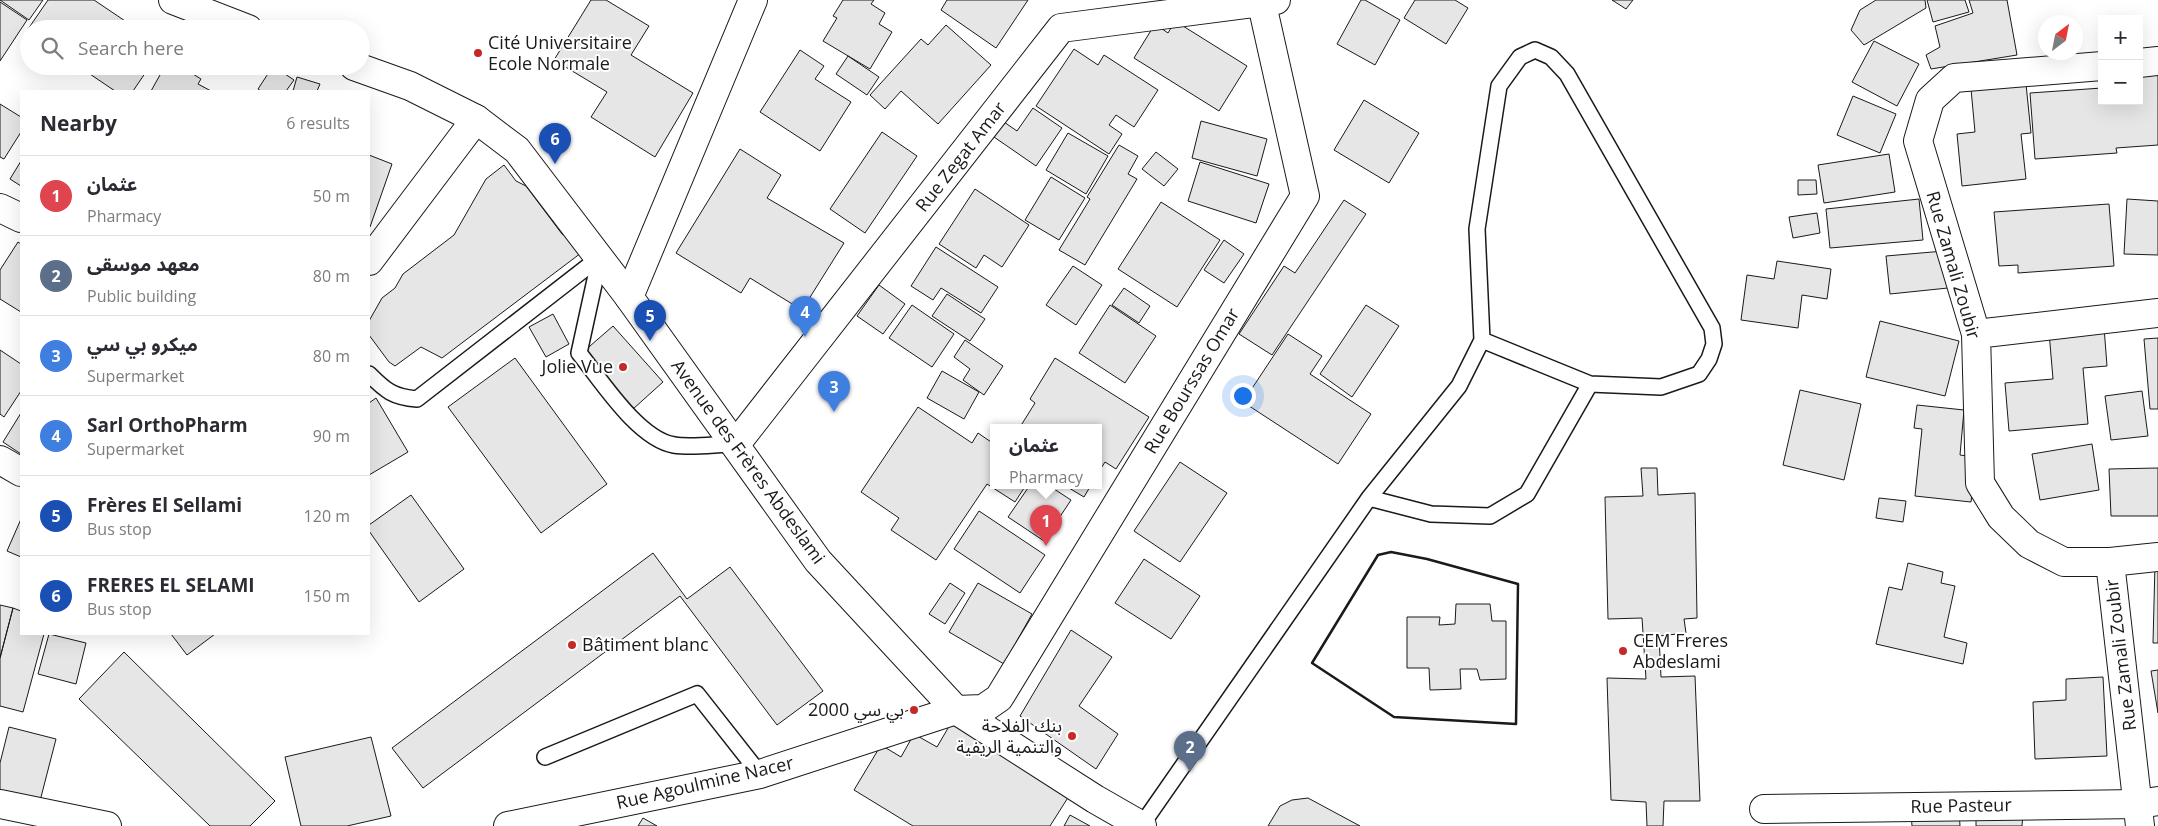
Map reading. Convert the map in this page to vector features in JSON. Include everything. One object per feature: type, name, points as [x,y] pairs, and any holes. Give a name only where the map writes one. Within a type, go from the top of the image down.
[{"type":"street","points":[[173,0],[225,20]]},
{"type":"street","points":[[629,297],[753,0]]},
{"type":"street","name":"Rue Zegat Amar","points":[[736,444],[1061,28],[1266,1]]},
{"type":"street","name":"Rue Bourssas Omar","points":[[956,710],[983,709],[999,698],[1306,196],[1266,1]]},
{"type":"street","points":[[2143,63],[2158,61]]},
{"type":"street","name":"Rue Zamali Zoubir","points":[[2098,66],[1954,78],[1930,100],[1918,141],[1976,334],[1980,483],[2001,516],[2029,544],[2064,562],[2110,562],[2146,810]]},
{"type":"street","name":"Avenue des Frères Abdeslami","points":[[370,72],[410,86],[476,119],[517,150],[600,257],[736,444],[818,561],[956,710],[1095,799],[1141,826]]},
{"type":"street","points":[[370,260],[476,119]]},
{"type":"street","points":[[0,208],[20,218]]},
{"type":"street","points":[[1976,334],[2158,313]]},
{"type":"street","points":[[0,460],[20,471]]},
{"type":"street","points":[[2110,562],[2158,557]]},
{"type":"street","name":"Rue Agoulmine Nacer","points":[[508,826],[760,774],[956,710]]},
{"type":"street","points":[[0,804],[107,826]]},
{"type":"street","name":"Rue Pasteur","points":[[1764,809],[2146,810]]},
{"type":"lane","points":[[1141,826],[1368,498],[1459,386],[1482,340],[1477,229],[1499,86],[1520,56],[1535,50],[1551,57],[1567,74],[1712,328],[1714,344],[1709,359],[1699,374],[1660,387],[1590,384],[1482,340]]},
{"type":"lane","points":[[600,257],[579,353],[626,413],[656,439],[674,445],[736,444]]},
{"type":"lane","points":[[370,375],[386,391],[401,398],[417,399],[600,257]]},
{"type":"lane","points":[[1368,498],[1431,514],[1490,516],[1527,494],[1590,384]]},
{"type":"lane","points":[[545,757],[697,694],[760,774]]},
{"type":"building","points":[[0,0],[43,0],[29,20]]},
{"type":"building","points":[[48,0],[94,0],[124,20],[34,20]]},
{"type":"building","points":[[591,0],[606,0],[649,26],[631,55],[693,93],[655,157],[591,117],[607,92],[554,60]]},
{"type":"building","points":[[843,0],[874,0],[871,4],[885,13],[879,24],[892,32],[870,69],[823,41],[837,18],[833,16]]},
{"type":"building","points":[[947,0],[1028,0],[996,48],[941,10]]},
{"type":"building","points":[[1361,0],[1365,0],[1400,20],[1375,65],[1337,44]]},
{"type":"building","points":[[1415,0],[1455,0],[1468,8],[1446,44],[1404,18]]},
{"type":"building","points":[[1612,0],[1633,0],[1626,9]]},
{"type":"building","points":[[1876,0],[1925,0],[1926,8],[1864,45],[1851,30],[1860,10]]},
{"type":"building","points":[[1927,0],[1965,0],[1969,12],[1933,22]]},
{"type":"building","points":[[1969,0],[2007,0],[2017,55],[1931,69],[1926,55],[1940,47],[1935,26],[1973,13]]},
{"type":"building","points":[[0,2],[27,20],[20,20],[20,31],[0,61]]},
{"type":"building","points":[[1175,21],[1247,66],[1219,111],[1134,58],[1155,24],[1168,33]]},
{"type":"building","points":[[946,25],[991,65],[938,124],[901,91],[885,109],[870,95],[921,39],[928,45]]},
{"type":"building","points":[[1874,41],[1919,64],[1897,106],[1852,82]]},
{"type":"building","points":[[1074,49],[1098,65],[1104,55],[1158,90],[1134,127],[1116,115],[1109,125],[1122,134],[1109,154],[1036,106]]},
{"type":"building","points":[[800,50],[824,66],[815,79],[851,102],[820,151],[760,112]]},
{"type":"building","points":[[848,56],[879,77],[867,95],[836,74]]},
{"type":"building","points":[[2158,69],[2158,145],[2116,148],[2117,153],[2035,159],[2030,93],[2098,88],[2098,105],[2143,105],[2143,71]]},
{"type":"building","points":[[91,75],[144,75],[134,90],[114,90]]},
{"type":"building","points":[[160,75],[195,75],[201,79],[198,84],[209,90],[152,90]]},
{"type":"building","points":[[267,75],[286,75],[294,80],[287,90],[258,89]]},
{"type":"building","points":[[297,77],[320,84],[317,90],[293,90]]},
{"type":"building","points":[[2026,84],[2031,133],[2021,134],[2026,179],[1962,186],[1957,134],[1975,132],[1971,89]]},
{"type":"building","points":[[1853,96],[1896,114],[1880,153],[1837,135]]},
{"type":"building","points":[[1364,100],[1419,133],[1389,183],[1334,150]]},
{"type":"building","points":[[0,104],[20,116],[20,134],[4,159],[0,157]]},
{"type":"building","points":[[1033,108],[1062,128],[1036,166],[994,137],[1004,122],[1017,131]]},
{"type":"building","points":[[1201,121],[1267,139],[1257,176],[1192,158]]},
{"type":"building","points":[[882,132],[917,156],[865,233],[830,209]]},
{"type":"building","points":[[1068,133],[1108,156],[1086,194],[1046,170]]},
{"type":"building","points":[[1119,145],[1138,156],[1128,174],[1137,179],[1085,265],[1059,250],[1090,199],[1087,197]]},
{"type":"building","points":[[740,149],[781,175],[767,198],[844,243],[802,310],[750,278],[741,293],[676,253]]},
{"type":"building","points":[[1156,152],[1178,169],[1164,186],[1142,169]]},
{"type":"building","points":[[1889,154],[1895,192],[1824,203],[1818,165]]},
{"type":"building","points":[[370,155],[392,164],[370,227]]},
{"type":"building","points":[[1200,162],[1269,184],[1256,223],[1188,201]]},
{"type":"building","points":[[20,163],[20,185],[10,179]]},
{"type":"building","points":[[504,165],[516,181],[526,186],[562,234],[572,240],[581,253],[442,358],[421,347],[395,366],[389,362],[370,336],[370,319],[382,298],[395,288],[403,274],[454,235],[486,179]]},
{"type":"building","points":[[1051,177],[1085,198],[1059,240],[1025,220]]},
{"type":"building","points":[[1798,180],[1816,180],[1817,194],[1798,195]]},
{"type":"building","points":[[975,189],[1029,225],[1002,267],[984,255],[976,268],[939,244]]},
{"type":"building","points":[[1919,199],[1923,240],[1830,248],[1826,209]]},
{"type":"building","points":[[2127,199],[2158,201],[2158,255],[2124,254]]},
{"type":"building","points":[[1344,200],[1366,214],[1272,355],[1239,334],[1284,266],[1295,273]]},
{"type":"building","points":[[1161,202],[1220,240],[1177,307],[1118,269]]},
{"type":"building","points":[[2109,204],[2114,266],[2018,273],[2018,265],[1999,266],[1994,212]]},
{"type":"building","points":[[1817,213],[1820,233],[1793,238],[1789,217]]},
{"type":"building","points":[[1224,240],[1244,254],[1224,283],[1204,270]]},
{"type":"building","points":[[18,242],[20,243],[20,311],[0,299],[0,270]]},
{"type":"building","points":[[936,247],[998,287],[981,313],[941,288],[933,300],[911,286]]},
{"type":"building","points":[[1944,251],[1948,288],[1890,294],[1886,256]]},
{"type":"building","points":[[1777,261],[1831,269],[1827,299],[1802,295],[1798,328],[1741,320],[1747,275],[1774,279]]},
{"type":"building","points":[[1073,266],[1102,285],[1076,325],[1046,305]]},
{"type":"building","points":[[879,285],[905,304],[883,334],[857,316]]},
{"type":"building","points":[[1124,288],[1150,306],[1139,323],[1112,305]]},
{"type":"building","points":[[947,294],[985,319],[970,341],[932,316]]},
{"type":"building","points":[[912,305],[954,334],[932,367],[889,338]]},
{"type":"building","points":[[1110,305],[1156,336],[1125,383],[1079,353]]},
{"type":"building","points":[[1366,305],[1399,326],[1352,397],[1320,374]]},
{"type":"building","points":[[553,314],[569,344],[546,357],[529,327]]},
{"type":"building","points":[[1880,321],[1959,341],[1945,396],[1866,377]]},
{"type":"building","name":"Jolie Vue","points":[[613,326],[663,382],[633,409],[582,353]]},
{"type":"building","points":[[2104,327],[2107,366],[2083,368],[2088,424],[2009,431],[2005,383],[2053,379],[2049,332]]},
{"type":"building","points":[[1288,334],[1322,356],[1310,374],[1371,414],[1338,464],[1243,402]]},
{"type":"building","points":[[2158,338],[2158,409],[2150,409],[2144,339]]},
{"type":"building","points":[[965,340],[1003,366],[984,395],[963,380],[970,369],[954,357]]},
{"type":"building","points":[[0,350],[20,363],[20,393],[4,417],[0,414]]},
{"type":"building","points":[[515,358],[607,484],[541,533],[448,407]]},
{"type":"building","points":[[1055,358],[1149,417],[1116,469],[1105,462],[1102,467],[1102,424],[1022,424],[1035,403],[1030,399]]},
{"type":"building","points":[[942,371],[979,392],[964,419],[927,398]]},
{"type":"building","points":[[1800,390],[1861,404],[1844,480],[1783,465]]},
{"type":"building","points":[[2142,391],[2148,436],[2111,440],[2105,396]]},
{"type":"building","points":[[376,398],[408,452],[370,474],[370,402]]},
{"type":"building","points":[[1917,405],[1964,410],[1960,455],[1976,457],[1971,502],[1915,496],[1922,429],[1914,428]]},
{"type":"building","points":[[918,407],[972,443],[978,433],[990,441],[990,486],[987,484],[936,560],[891,530],[899,518],[861,492]]},
{"type":"building","points":[[20,415],[20,453],[3,442]]},
{"type":"building","points":[[2092,444],[2099,490],[2040,500],[2032,454]]},
{"type":"building","points":[[1180,462],[1227,493],[1180,562],[1134,531]]},
{"type":"building","points":[[1641,468],[1657,468],[1658,495],[1695,493],[1697,618],[1684,619],[1686,633],[1659,636],[1661,677],[1695,676],[1700,801],[1664,801],[1663,826],[1647,826],[1646,802],[1611,800],[1607,678],[1646,679],[1642,618],[1608,619],[1605,497],[1643,496]]},
{"type":"building","points":[[2158,468],[2158,516],[2111,516],[2109,469]]},
{"type":"building","points":[[995,489],[1023,489],[1015,502]]},
{"type":"building","points":[[1027,489],[1054,489],[1071,500],[1044,541],[1008,517]]},
{"type":"building","points":[[1071,489],[1089,489],[1084,497]]},
{"type":"building","points":[[411,495],[464,569],[419,602],[370,532],[370,524]]},
{"type":"building","points":[[1879,498],[1906,501],[1903,522],[1876,518]]},
{"type":"building","points":[[979,511],[1045,555],[1020,593],[954,549]]},
{"type":"building","points":[[20,521],[20,557],[7,551]]},
{"type":"building","name":"Bâtiment blanc","points":[[653,553],[687,599],[730,567],[823,691],[777,725],[680,596],[423,788],[392,748]]},
{"type":"building","points":[[1144,559],[1200,596],[1171,639],[1115,603]]},
{"type":"building","points":[[1908,563],[1943,572],[1941,583],[1955,586],[1944,637],[1967,643],[1963,664],[1876,644],[1889,587],[1902,590]]},
{"type":"building","points":[[2155,563],[2158,563],[2158,643],[2153,643]]},
{"type":"building","points":[[950,583],[965,593],[945,624],[929,614]]},
{"type":"building","points":[[978,583],[1032,614],[1004,664],[949,632]]},
{"type":"building","points":[[1456,604],[1490,604],[1492,621],[1506,621],[1506,679],[1480,680],[1477,669],[1460,669],[1461,689],[1430,690],[1429,668],[1407,668],[1407,617],[1440,617],[1439,625],[1455,624]]},
{"type":"building","points":[[0,605],[13,608],[0,658]]},
{"type":"building","points":[[13,608],[20,611],[20,635],[44,635],[23,712],[0,706],[0,658]]},
{"type":"building","points":[[1071,630],[1112,657],[1079,706],[1118,734],[1096,769],[1020,716]]},
{"type":"building","points":[[49,635],[86,643],[76,684],[38,674]]},
{"type":"building","points":[[172,635],[214,635],[187,655]]},
{"type":"building","points":[[124,652],[275,801],[250,826],[210,826],[79,699]]},
{"type":"building","points":[[2158,670],[2158,713],[2151,671]]},
{"type":"building","points":[[2103,677],[2107,756],[2035,759],[2033,702],[2066,700],[2066,679]]},
{"type":"building","points":[[951,723],[1069,796],[1050,826],[913,826],[854,790],[881,745],[901,757],[914,734],[937,747]]},
{"type":"building","points":[[9,727],[56,739],[40,801],[0,791],[0,763]]},
{"type":"building","points":[[371,737],[391,816],[347,826],[301,826],[285,757]]},
{"type":"building","points":[[1308,798],[1360,826],[1268,826],[1280,806],[1292,800]]},
{"type":"building","points":[[1959,810],[1960,826],[1912,826],[1911,812]]},
{"type":"building","points":[[1976,812],[2023,814],[2022,826],[1976,826]]},
{"type":"building","points":[[1070,815],[1090,826],[1064,826]]},
{"type":"building","points":[[643,818],[657,826],[638,826]]},
{"type":"wall","points":[[1391,552],[1427,559],[1518,584],[1516,724],[1394,717],[1312,663],[1378,555],[1391,552]]},
{"type":"place","name":"Cité Universitaire Ecole Normale","points":[[478,53]]},
{"type":"place","name":"FRERES EL SELAMI","points":[[555,164]]},
{"type":"place","name":"Sarl OrthoPharm","points":[[805,337]]},
{"type":"place","name":"Frères El Sellami","points":[[650,341]]},
{"type":"place","name":"Jolie Vue","points":[[623,367]]},
{"type":"place","name":"ميكرو بي سي","points":[[834,412]]},
{"type":"place","name":"عثمان","points":[[1046,546]]},
{"type":"place","name":"Bâtiment blanc","points":[[572,645]]},
{"type":"place","name":"CEM Freres Abdeslami","points":[[1623,651]]},
{"type":"place","name":"بي سي 2000","points":[[914,710]]},
{"type":"place","name":"بنك الفلاحة والتنمية الريفية","points":[[1072,736]]},
{"type":"place","name":"معهد موسقى","points":[[1190,772]]}]
